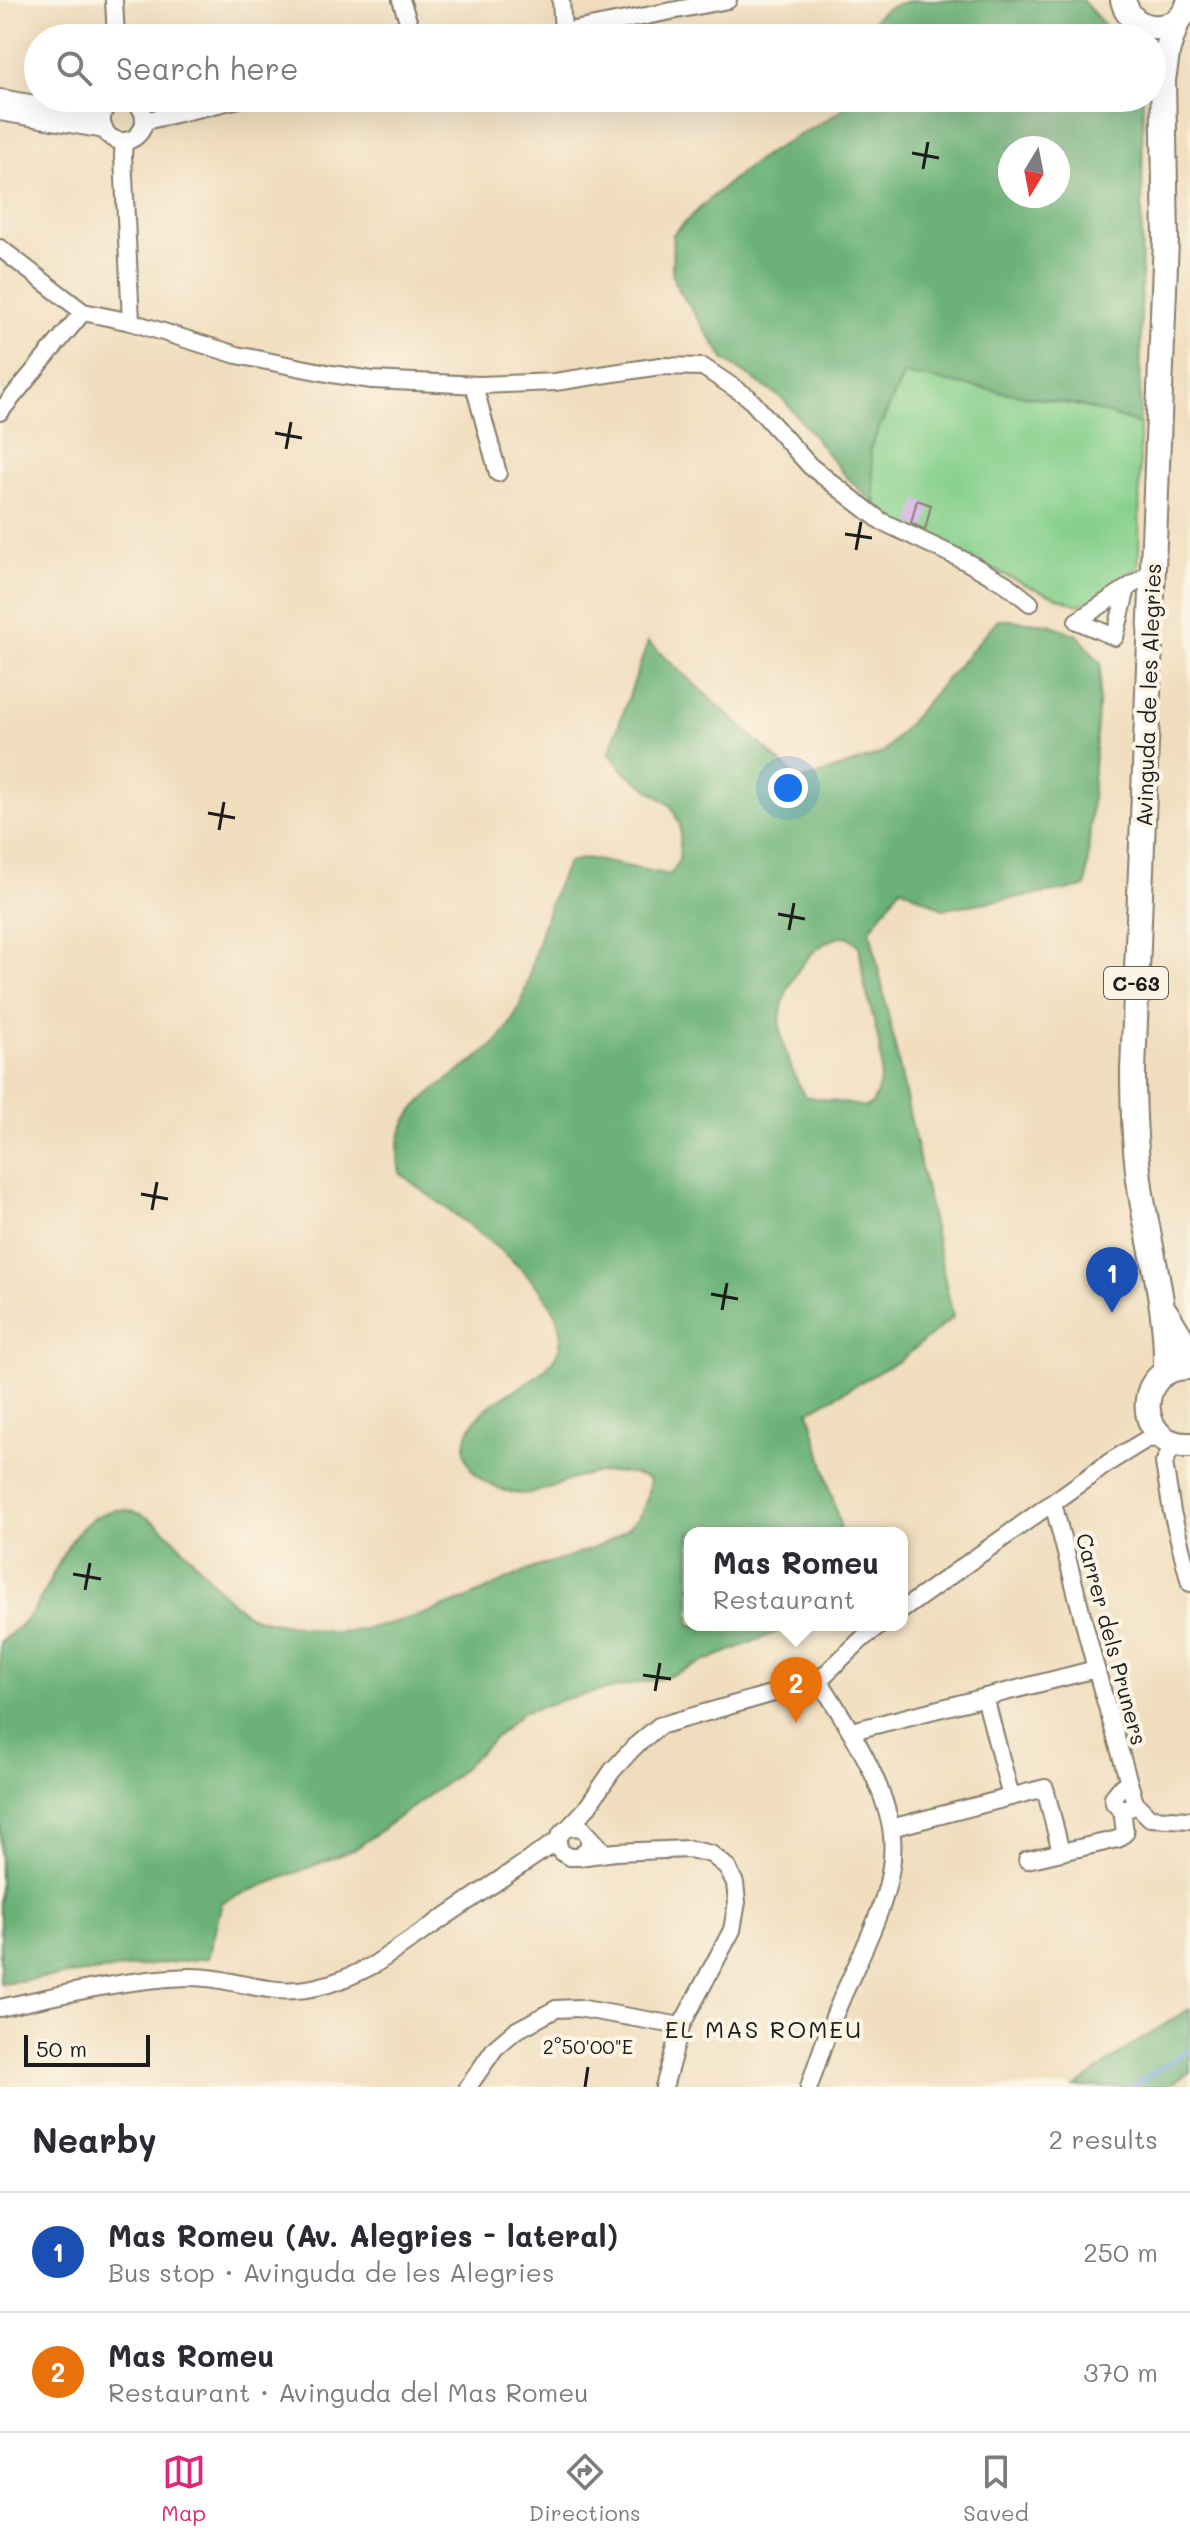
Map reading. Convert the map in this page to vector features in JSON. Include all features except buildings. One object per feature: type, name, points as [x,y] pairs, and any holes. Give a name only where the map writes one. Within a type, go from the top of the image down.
[{"type":"main road","points":[[1166,27],[1177,22],[1190,0]]},
{"type":"main road","name":"C-63","points":[[1166,61],[1177,22]]},
{"type":"main road","name":"Avinguda de les Alegries","points":[[1164,112],[1166,239],[1133,1134],[1167,1345],[1178,1370]]},
{"type":"main road","name":"Avinguda de les Alegries","points":[[1162,1307],[1190,1352]]},
{"type":"main road","name":"C-63","points":[[1147,1412],[1148,1395],[1157,1379],[1178,1370]]},
{"type":"main road","points":[[1147,1412],[1154,1429],[1180,1446]]},
{"type":"street","points":[[114,0],[115,24]]},
{"type":"street","points":[[401,0],[409,24]]},
{"type":"street","points":[[561,0],[562,24]]},
{"type":"street","points":[[604,24],[728,0]]},
{"type":"street","points":[[1105,0],[1135,19]]},
{"type":"street","points":[[0,98],[24,102]]},
{"type":"street","points":[[0,112],[105,130]]},
{"type":"street","points":[[104,112],[105,130],[112,138],[124,141],[140,133],[145,121],[143,112]]},
{"type":"street","points":[[145,121],[184,112]]},
{"type":"street","points":[[124,141],[131,322]]},
{"type":"street","points":[[0,248],[83,312],[131,322],[237,355],[332,374],[372,380],[474,385],[555,382],[660,366],[703,367],[748,397],[810,466],[881,521],[965,561],[1006,584],[1030,603]]},
{"type":"street","points":[[0,412],[83,312]]},
{"type":"street","points":[[474,385],[498,473]]},
{"type":"street","points":[[1127,588],[1115,637],[1077,621],[1127,588],[1153,571]]},
{"type":"street","points":[[1111,1461],[1132,1441],[1147,1412]]},
{"type":"street","points":[[908,1606],[1111,1461],[1147,1439],[1180,1446]]},
{"type":"street","points":[[1180,1446],[1164,1463],[1172,1512],[1190,1583]]},
{"type":"street","name":"Carrer dels Pruners","points":[[1053,1503],[1128,1786],[1116,1790],[1114,1803],[1128,1806]]},
{"type":"street","points":[[579,1857],[589,1847],[580,1830],[586,1809],[612,1771],[659,1726],[819,1680],[873,1631]]},
{"type":"street","points":[[852,1731],[1096,1669]]},
{"type":"street","points":[[809,2087],[836,2010],[889,1886],[891,1828],[852,1731],[819,1680]]},
{"type":"street","points":[[985,1697],[1011,1797]]},
{"type":"street","points":[[891,1828],[1045,1788],[1061,1852]]},
{"type":"street","points":[[1027,1860],[1122,1837],[1128,1806],[1150,1818],[1190,1820]]},
{"type":"street","points":[[559,1846],[562,1830],[580,1830],[605,1853]]},
{"type":"street","points":[[0,2008],[77,1991],[192,1977],[273,1990],[310,1988],[347,1979],[375,1964],[532,1856],[559,1846]]},
{"type":"street","points":[[559,1846],[570,1857],[689,1849],[711,1854],[727,1867],[735,1883],[737,1902],[732,1930],[681,2026],[664,2087]]},
{"type":"street","points":[[470,2086],[495,2048],[515,2031],[556,2009],[578,2008],[681,2026]]},
{"type":"green space","points":[[914,0],[1082,0],[1103,24],[872,24],[883,11]]},
{"type":"green space","points":[[837,112],[1143,112],[1140,424],[1082,406],[904,374],[870,448],[876,506],[844,474],[784,400],[725,360],[675,284],[672,271],[673,234],[718,191],[778,147]]},
{"type":"green space","points":[[904,374],[1082,406],[1140,424],[1139,566],[1103,598],[1078,605],[1028,586],[898,524],[876,506],[870,448]]},
{"type":"green space","points":[[998,619],[1049,624],[1078,635],[1101,664],[1086,887],[943,909],[901,887],[870,930],[953,1317],[902,1359],[809,1411],[840,1527],[684,1527],[684,1631],[779,1631],[667,1677],[568,1698],[522,1713],[451,1779],[355,1849],[222,1902],[208,1958],[0,1983],[0,1642],[31,1614],[64,1552],[86,1524],[99,1515],[116,1510],[135,1512],[170,1535],[219,1590],[251,1616],[340,1632],[392,1623],[430,1612],[527,1571],[589,1550],[626,1529],[643,1510],[650,1479],[641,1476],[592,1474],[527,1494],[497,1488],[473,1471],[465,1449],[472,1426],[492,1404],[534,1378],[552,1361],[561,1339],[557,1317],[543,1294],[497,1247],[400,1173],[398,1147],[404,1125],[416,1107],[488,1050],[516,1013],[546,915],[568,862],[586,858],[670,875],[679,860],[680,825],[671,806],[625,772],[609,753],[648,642],[801,781],[883,753]],"holes":[[[847,936],[859,945],[881,1059],[881,1074],[872,1104],[865,1107],[805,1096],[789,1062],[780,1025],[781,1011],[791,982],[809,956],[833,939]]]},
{"type":"green space","points":[[1190,2008],[1190,2072],[1167,2087],[1075,2087],[1128,2048]]},
{"type":"waterway","points":[[1131,2087],[1190,2050]]},
{"type":"place","name":"Mas Romeu (Av. Alegries - lateral)","points":[[1112,1313]]},
{"type":"place","name":"Mas Romeu","points":[[796,1723]]},
{"type":"district","name":"EL MAS ROMEU","points":[[764,2028]]}]
